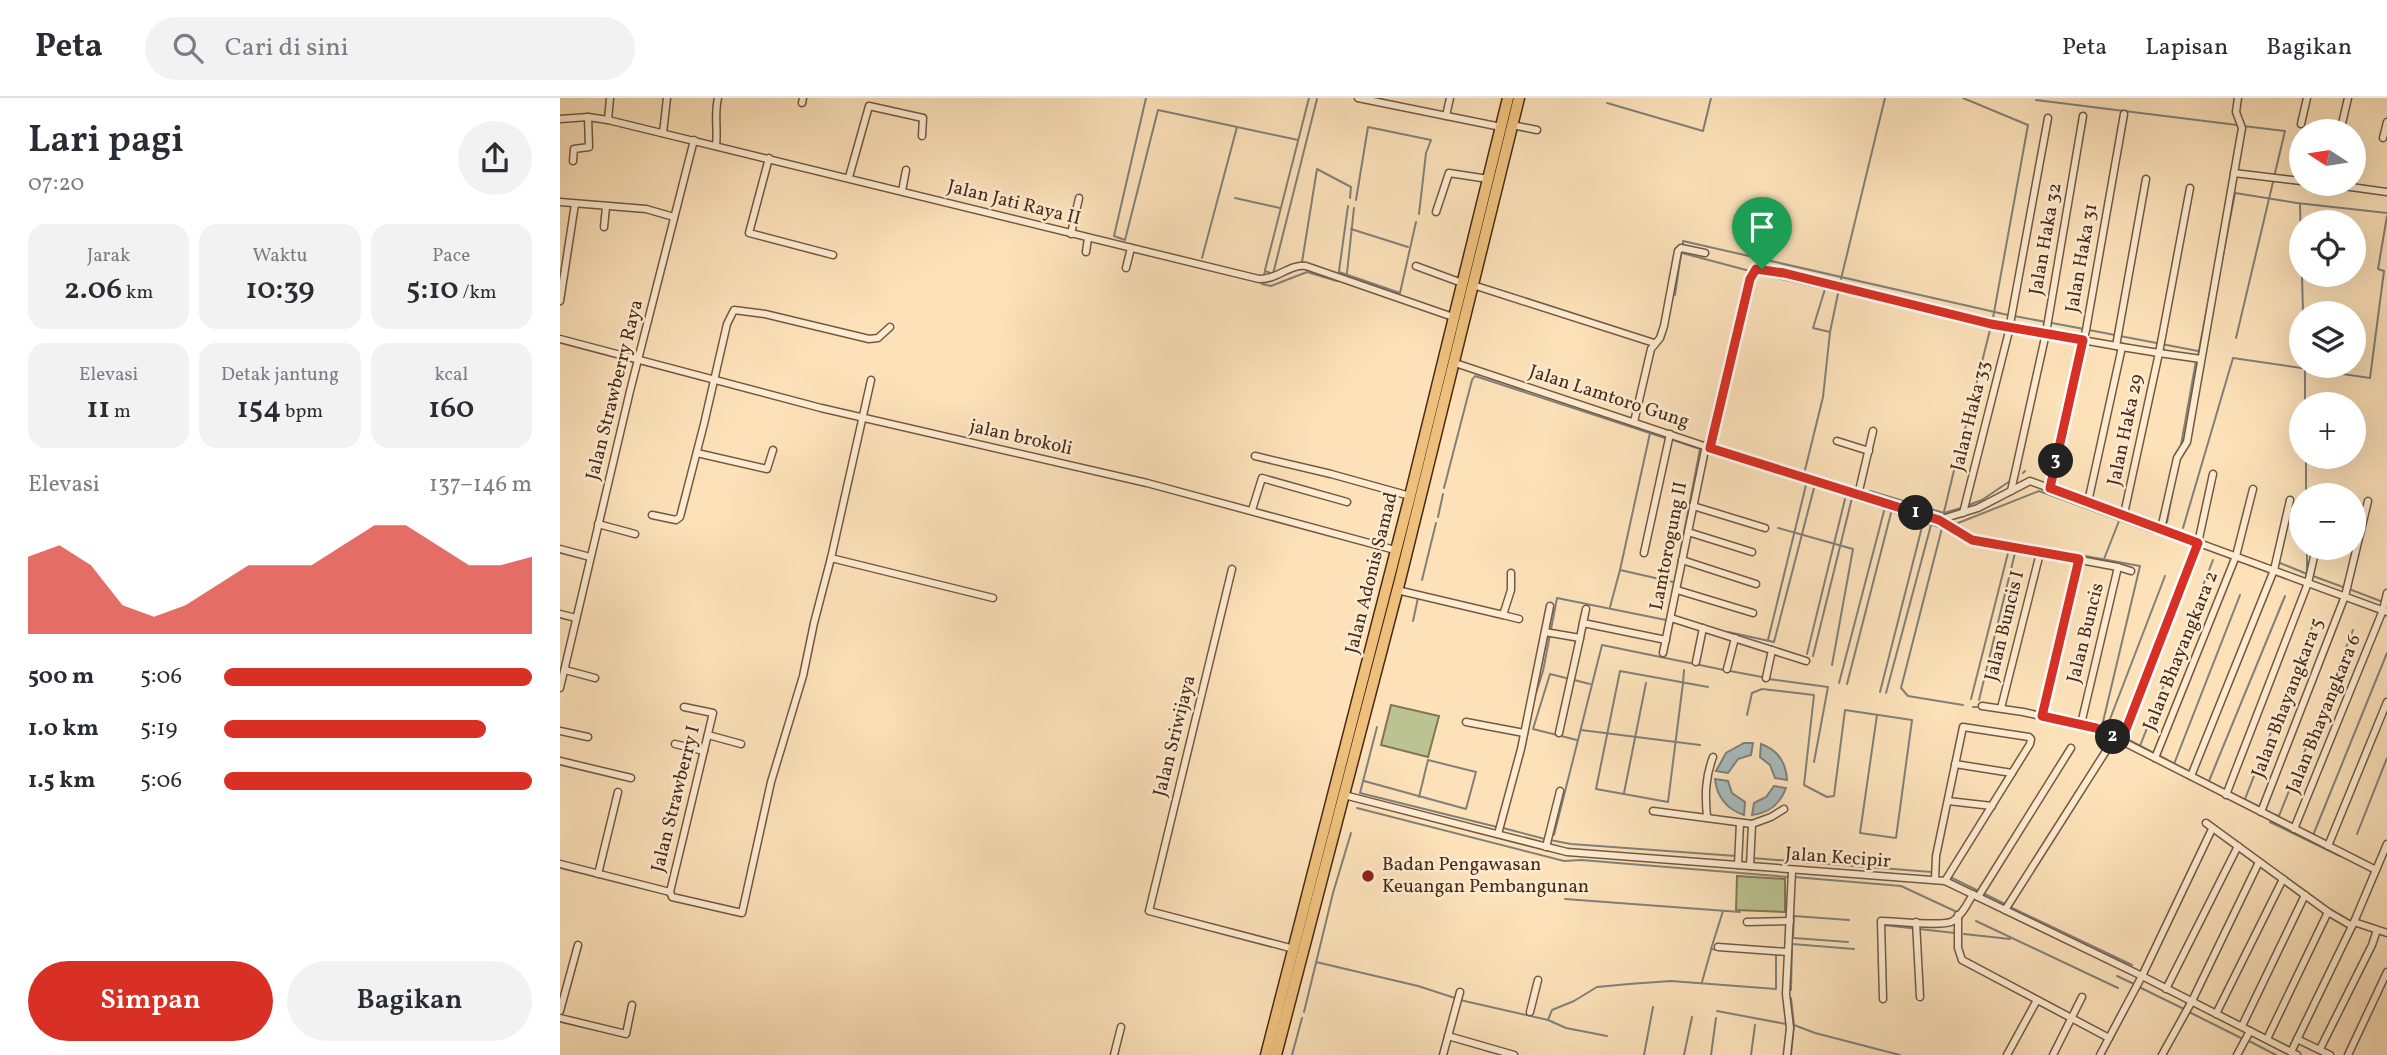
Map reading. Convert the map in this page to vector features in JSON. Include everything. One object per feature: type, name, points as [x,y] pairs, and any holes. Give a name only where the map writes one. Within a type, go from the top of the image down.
[{"type":"highway","name":"Jalan Adonis Samad","points":[[1266,1055],[1283,1010],[1294,948],[1370,671],[1395,551],[1453,317],[1467,284],[1488,179],[1507,126],[1508,98]]},
{"type":"highway","points":[[1276,1055],[1283,1010],[1344,795],[1370,671],[1397,590],[1452,362],[1467,284],[1507,126],[1519,98]]},
{"type":"street","points":[[608,120],[610,98]]},
{"type":"street","points":[[663,132],[667,98]]},
{"type":"street","points":[[716,146],[718,129],[714,113],[718,98]]},
{"type":"street","points":[[1358,98],[1446,116],[1533,129]]},
{"type":"street","points":[[1446,116],[1450,98]]},
{"type":"street","points":[[2161,529],[2179,456],[2187,442],[2242,126],[2236,113],[2238,98]]},
{"type":"street","points":[[2302,119],[2307,98]]},
{"type":"street","points":[[2344,119],[2348,98]]},
{"type":"street","points":[[849,177],[870,105],[923,118],[922,136]]},
{"type":"street","name":"Jalan Haka 31","points":[[2050,488],[2083,340],[2124,114]]},
{"type":"street","name":"Jalan Haka 32","points":[[2011,491],[2083,116]]},
{"type":"street","points":[[588,117],[588,156]]},
{"type":"street","name":"Jalan Jati Raya II","points":[[560,119],[588,117],[663,132],[1264,280],[1299,265],[1306,266],[1453,317]]},
{"type":"street","name":"Jalan Haka 33","points":[[1963,513],[2009,327],[2048,118]]},
{"type":"street","points":[[2384,138],[2387,122]]},
{"type":"street","name":"Jalan Strawberry Raya","points":[[560,688],[694,140]]},
{"type":"street","points":[[573,161],[575,149],[589,147]]},
{"type":"street","points":[[769,158],[750,233],[833,255]]},
{"type":"street","points":[[902,191],[906,170]]},
{"type":"street","points":[[1436,212],[1449,173],[1488,179]]},
{"type":"street","points":[[2234,173],[2289,180]]},
{"type":"street","points":[[2088,502],[2119,346],[2146,179]]},
{"type":"street","points":[[2009,327],[2159,353],[2190,188]]},
{"type":"street","points":[[2366,189],[2387,192]]},
{"type":"street","points":[[1071,234],[1079,198]]},
{"type":"street","points":[[560,202],[646,209],[674,217]]},
{"type":"street","points":[[560,301],[575,204]]},
{"type":"street","points":[[604,227],[606,207]]},
{"type":"street","points":[[1086,252],[1088,238]]},
{"type":"street","points":[[1126,268],[1131,248]]},
{"type":"street","points":[[1634,422],[1649,355],[1664,326],[1679,250],[1706,253]]},
{"type":"street","points":[[1416,266],[1654,343]]},
{"type":"street","name":"Lamtorogung II","points":[[1663,653],[1693,506],[1750,279],[1756,269],[1784,273],[2009,327]]},
{"type":"street","points":[[652,514],[678,519],[697,453],[727,324],[734,310],[765,314],[870,339],[878,338],[890,327]]},
{"type":"street","name":"jalan brokoli","points":[[560,339],[675,371],[1147,483],[1395,551]]},
{"type":"street","name":"Jalan Haka 29","points":[[2124,514],[2159,353],[2201,359]]},
{"type":"street","name":"Jalan Lamtoro Gung","points":[[1452,362],[1939,520]]},
{"type":"street","points":[[670,892],[672,897],[742,913],[771,782],[803,676],[871,380]]},
{"type":"street","points":[[1858,495],[1873,430]]},
{"type":"street","points":[[1644,553],[1670,434]]},
{"type":"street","points":[[1837,441],[1869,451]]},
{"type":"street","points":[[697,453],[767,468],[773,450]]},
{"type":"street","points":[[1255,456],[1410,496]]},
{"type":"street","points":[[2121,742],[2198,543],[2213,474]]},
{"type":"street","points":[[1252,510],[1262,478],[1347,502]]},
{"type":"street","points":[[1939,520],[1978,508],[2029,481],[2385,611]]},
{"type":"street","name":"Jalan Bhayangkara 2","points":[[2155,758],[2236,556],[2253,489]]},
{"type":"street","name":"Jalan Bhayangkara 5","points":[[2260,812],[2345,596],[2368,501]]},
{"type":"street","points":[[2191,776],[2274,570],[2289,504]]},
{"type":"street","points":[[1693,506],[1765,528]]},
{"type":"street","name":"Jalan Buncis","points":[[1939,520],[1972,540],[2118,567],[2081,724]]},
{"type":"street","points":[[598,524],[635,534]]},
{"type":"street","points":[[1688,532],[1752,552]]},
{"type":"street","points":[[560,549],[590,557]]},
{"type":"street","name":"Jalan Buncis I","points":[[2001,708],[2040,553]]},
{"type":"street","points":[[831,558],[993,598]]},
{"type":"street","points":[[2042,716],[2079,559]]},
{"type":"street","points":[[1682,560],[1756,584]]},
{"type":"street","points":[[2226,794],[2308,583],[2313,560]]},
{"type":"street","points":[[2118,567],[2131,571]]},
{"type":"street","name":"Jalan Sriwijaya","points":[[1232,569],[1149,911],[1294,948]]},
{"type":"street","points":[[1503,615],[1511,590],[1511,573]]},
{"type":"street","points":[[1397,590],[1519,619]]},
{"type":"street","points":[[1677,590],[1753,613]]},
{"type":"street","name":"Jalan Bhayangkara 6","points":[[2294,829],[2385,611],[2387,593]]},
{"type":"street","points":[[1499,832],[1549,632],[1550,606]]},
{"type":"street","points":[[1559,733],[1586,610]]},
{"type":"street","points":[[560,614],[576,618]]},
{"type":"street","points":[[1671,618],[1806,662]]},
{"type":"street","points":[[1583,623],[1666,640]]},
{"type":"street","points":[[1696,663],[1703,628]]},
{"type":"street","points":[[1549,632],[1580,638]]},
{"type":"street","points":[[1727,669],[1735,638]]},
{"type":"street","points":[[1766,678],[1772,650]]},
{"type":"street","points":[[565,670],[595,678]]},
{"type":"street","points":[[2328,846],[2387,702]]},
{"type":"street","points":[[1982,706],[2101,730],[2376,870]]},
{"type":"street","name":"Jalan Strawberry I","points":[[560,864],[670,892],[712,712],[684,707]]},
{"type":"street","points":[[1466,722],[1524,733]]},
{"type":"street","points":[[1934,875],[1963,727],[2029,737],[2031,741],[1947,877]]},
{"type":"street","points":[[560,731],[588,737]]},
{"type":"street","points":[[708,735],[741,744]]},
{"type":"street","points":[[675,744],[704,751]]},
{"type":"street","points":[[1883,999],[1881,921],[1941,925],[1952,922],[1978,892],[2071,748]]},
{"type":"street","points":[[2007,906],[2106,751]]},
{"type":"street","points":[[1707,817],[1705,784],[1713,757]]},
{"type":"street","points":[[560,761],[631,778]]},
{"type":"street","points":[[1955,764],[2012,772]]},
{"type":"street","points":[[1547,842],[1560,791]]},
{"type":"street","points":[[598,874],[618,792]]},
{"type":"street","name":"Jalan Kecipir","points":[[1344,795],[1547,842],[1567,852],[1750,866],[1792,876],[1947,877],[2142,976],[2166,989],[2188,1007],[2216,1014],[2242,1026],[2247,1036],[2267,1039],[2294,1054]]},
{"type":"street","points":[[1948,801],[1992,806]]},
{"type":"street","points":[[1653,811],[1752,824],[1784,809]]},
{"type":"street","points":[[1738,865],[1740,824]]},
{"type":"street","points":[[1750,866],[1752,824]]},
{"type":"street","points":[[2100,1055],[2142,976],[2209,826],[2328,912],[2353,924],[2387,933]]},
{"type":"street","points":[[2166,989],[2238,846]]},
{"type":"street","points":[[2294,1054],[2297,1038],[2353,924],[2386,847]]},
{"type":"street","points":[[2162,1055],[2259,862]]},
{"type":"street","points":[[1787,1055],[1790,1028],[1786,994],[1792,876]]},
{"type":"street","points":[[2216,1014],[2283,879]]},
{"type":"street","points":[[2242,1026],[2305,895]]},
{"type":"street","points":[[2267,1039],[2328,912]]},
{"type":"street","points":[[1958,915],[1958,948],[1962,960],[2109,1038]]},
{"type":"street","points":[[1748,922],[1790,921]]},
{"type":"street","points":[[1916,922],[1920,997]]},
{"type":"street","points":[[2320,1049],[2372,946],[2377,930]]},
{"type":"street","points":[[560,1012],[567,970],[578,946]]},
{"type":"street","points":[[1718,947],[1788,952]]},
{"type":"street","points":[[2348,1055],[2387,972]]},
{"type":"street","points":[[1530,1012],[1538,980]]},
{"type":"street","points":[[1443,1055],[1460,992]]},
{"type":"street","points":[[2053,1055],[2082,997]]},
{"type":"street","points":[[2007,1055],[2037,1000]]},
{"type":"street","points":[[560,1018],[626,1034],[632,1005]]},
{"type":"street","points":[[1114,1055],[1121,1027]]},
{"type":"street","points":[[1448,1036],[1514,1055]]},
{"type":"street","points":[[2237,1055],[2247,1036]]},
{"type":"street","points":[[2297,1038],[2330,1055]]},
{"type":"green space","points":[[1391,705],[1439,716],[1428,757],[1381,745]]},
{"type":"green space","points":[[1737,876],[1785,879],[1785,912],[1736,910]]},
{"type":"shaded area","points":[[1744,743],[1753,743],[1751,755],[1738,759],[1728,773],[1716,771],[1726,753]]},
{"type":"shaded area","points":[[1761,744],[1780,758],[1787,780],[1775,778],[1770,765],[1760,757]]},
{"type":"shaded area","points":[[1715,779],[1728,781],[1732,793],[1745,802],[1744,815],[1724,802]]},
{"type":"shaded area","points":[[1774,786],[1786,788],[1781,799],[1769,810],[1752,815],[1754,803],[1766,797]]},
{"type":"waterway","points":[[1146,98],[1114,236],[1125,240],[1158,110],[1298,140]]},
{"type":"waterway","points":[[1265,270],[1309,98]]},
{"type":"waterway","points":[[1377,98],[1403,104]]},
{"type":"waterway","points":[[1607,103],[1703,131],[1711,98]]},
{"type":"waterway","points":[[1841,279],[1885,98]]},
{"type":"waterway","points":[[1959,453],[1993,318],[2028,125],[1963,98]]},
{"type":"waterway","points":[[1264,275],[1265,271],[1273,274],[1317,99]]},
{"type":"waterway","points":[[2036,100],[2237,125]]},
{"type":"waterway","points":[[2243,126],[2285,131],[2275,173]]},
{"type":"waterway","points":[[1202,258],[1237,127]]},
{"type":"waterway","points":[[1356,200],[1368,127],[1431,140],[1426,153],[1419,214]]},
{"type":"waterway","points":[[1302,262],[1317,169],[1351,187],[1350,198]]},
{"type":"waterway","points":[[2236,338],[2273,182]]},
{"type":"waterway","points":[[2217,286],[2235,193],[2387,213]]},
{"type":"waterway","points":[[1235,198],[1280,208]]},
{"type":"waterway","points":[[2300,204],[2300,210]]},
{"type":"waterway","points":[[1339,271],[1348,206]]},
{"type":"waterway","points":[[1347,273],[1354,208]]},
{"type":"waterway","points":[[2183,528],[2233,358],[2370,378],[2384,271],[2378,269],[2387,216]]},
{"type":"waterway","points":[[1339,274],[1400,293],[1416,222]]},
{"type":"waterway","points":[[1351,229],[1408,247]]},
{"type":"waterway","points":[[1683,244],[1683,241],[2008,315]]},
{"type":"waterway","points":[[2198,356],[2219,244]]},
{"type":"waterway","points":[[1682,253],[1750,271]]},
{"type":"waterway","points":[[1675,295],[1681,254]]},
{"type":"waterway","points":[[1263,281],[1262,284],[1271,286],[1307,272],[1337,279]]},
{"type":"waterway","points":[[1755,273],[1825,289],[1813,328],[1830,332],[1823,397],[1805,470]]},
{"type":"waterway","points":[[2302,287],[2303,301]]},
{"type":"waterway","points":[[1830,332],[1839,289]]},
{"type":"waterway","points":[[2014,316],[2046,322]]},
{"type":"waterway","points":[[2052,323],[2084,329]]},
{"type":"waterway","points":[[2089,330],[2115,335]]},
{"type":"waterway","points":[[2120,336],[2198,351]]},
{"type":"waterway","points":[[2181,445],[2196,361]]},
{"type":"waterway","points":[[1444,488],[1475,376],[1665,438]]},
{"type":"waterway","points":[[2305,378],[2305,392]]},
{"type":"waterway","points":[[1650,433],[1620,570],[1673,582]]},
{"type":"waterway","points":[[1668,616],[1700,449],[1673,440]]},
{"type":"waterway","points":[[1709,452],[1942,528],[1901,688],[1908,696],[1963,705]]},
{"type":"waterway","points":[[1944,512],[1956,462]]},
{"type":"waterway","points":[[2306,469],[2306,483]]},
{"type":"waterway","points":[[1966,506],[1982,500],[2010,481]]},
{"type":"waterway","points":[[1768,640],[1806,485]]},
{"type":"waterway","points":[[1728,632],[1774,642],[1814,488]]},
{"type":"waterway","points":[[2167,522],[2173,489]]},
{"type":"waterway","points":[[1870,491],[1944,513],[1961,508]]},
{"type":"waterway","points":[[2119,735],[2102,726],[2140,566],[1970,535],[1953,525],[2039,491],[2154,533]]},
{"type":"waterway","points":[[1438,517],[1443,494]]},
{"type":"waterway","points":[[1813,656],[1852,498]]},
{"type":"waterway","points":[[1807,654],[1845,499]]},
{"type":"waterway","points":[[1839,683],[1884,511]]},
{"type":"waterway","points":[[1847,684],[1891,513]]},
{"type":"waterway","points":[[2104,559],[2119,521]]},
{"type":"waterway","points":[[1422,580],[1436,523]]},
{"type":"waterway","points":[[1880,692],[1923,523]]},
{"type":"waterway","points":[[1886,693],[1931,525]]},
{"type":"waterway","points":[[1778,528],[1853,549],[1832,665]]},
{"type":"waterway","points":[[1971,699],[2008,553]]},
{"type":"waterway","points":[[1979,700],[2015,553]]},
{"type":"waterway","points":[[2140,746],[2213,560]]},
{"type":"waterway","points":[[2307,560],[2307,571]]},
{"type":"waterway","points":[[2280,563],[2307,574]]},
{"type":"waterway","points":[[1610,607],[1620,570]]},
{"type":"waterway","points":[[2107,727],[2165,576]]},
{"type":"waterway","points":[[2313,576],[2343,587]]},
{"type":"waterway","points":[[2349,589],[2383,602]]},
{"type":"waterway","points":[[2174,764],[2240,595]]},
{"type":"waterway","points":[[2209,781],[2285,596]]},
{"type":"waterway","points":[[1413,621],[1418,598]]},
{"type":"waterway","points":[[1536,693],[1557,598],[1666,620]]},
{"type":"waterway","points":[[2245,799],[2314,622]]},
{"type":"waterway","points":[[2273,814],[2279,816],[2353,630]]},
{"type":"waterway","points":[[1554,835],[1602,645],[1724,670]]},
{"type":"waterway","points":[[2314,833],[2387,653]]},
{"type":"waterway","points":[[1684,670],[1683,683],[1668,802],[1596,789],[1620,671],[1708,687]]},
{"type":"waterway","points":[[1730,671],[1762,677]]},
{"type":"waterway","points":[[1577,740],[1533,729],[1550,674],[1590,684]]},
{"type":"waterway","points":[[1768,679],[1828,687],[1814,762]]},
{"type":"waterway","points":[[1624,793],[1646,683]]},
{"type":"waterway","points":[[1747,715],[1752,693],[1762,689],[1814,695],[1804,785],[1827,797],[1834,796],[1845,710],[1912,720],[1896,838],[1860,833],[1877,715]]},
{"type":"waterway","points":[[1377,727],[1360,793],[1497,827]]},
{"type":"waterway","points":[[1581,730],[1700,745]]},
{"type":"waterway","points":[[2127,739],[2152,752]]},
{"type":"waterway","points":[[2160,756],[2188,771]]},
{"type":"waterway","points":[[2357,834],[2387,758]]},
{"type":"waterway","points":[[1364,781],[1466,809],[1476,772],[1428,760],[1419,797]]},
{"type":"waterway","points":[[2196,775],[2223,789]]},
{"type":"waterway","points":[[2231,793],[2258,806]]},
{"type":"waterway","points":[[1357,808],[1564,861],[1581,860],[1788,877]]},
{"type":"waterway","points":[[2266,810],[2273,814]]},
{"type":"waterway","points":[[2270,822],[2340,856]]},
{"type":"waterway","points":[[1503,828],[1545,839]]},
{"type":"waterway","points":[[1304,1012],[1333,893],[1351,833]]},
{"type":"waterway","points":[[1550,840],[1571,844],[1736,856]]},
{"type":"waterway","points":[[1752,858],[1932,872]]},
{"type":"waterway","points":[[1794,877],[1901,886],[1957,912]]},
{"type":"waterway","points":[[1950,877],[2005,904]]},
{"type":"waterway","points":[[1565,899],[1740,912]]},
{"type":"waterway","points":[[2010,907],[2132,965]]},
{"type":"waterway","points":[[1719,950],[1711,949],[1723,911]]},
{"type":"waterway","points":[[1793,938],[1794,916],[1849,920]]},
{"type":"waterway","points":[[1976,921],[2118,988]]},
{"type":"waterway","points":[[1883,925],[1955,933]]},
{"type":"waterway","points":[[1964,934],[2010,939]]},
{"type":"waterway","points":[[1794,938],[1848,942]]},
{"type":"waterway","points":[[1792,944],[1854,949]]},
{"type":"waterway","points":[[1791,990],[1792,946]]},
{"type":"waterway","points":[[1702,982],[1711,950]]},
{"type":"waterway","points":[[1460,1000],[1548,1020],[1552,1010],[1597,987],[1671,981],[1776,989],[1776,954]]},
{"type":"waterway","points":[[1316,962],[1418,986],[1455,998]]},
{"type":"waterway","points":[[2117,976],[2134,984]]},
{"type":"waterway","points":[[2139,987],[2184,1009]]},
{"type":"waterway","points":[[1791,998],[1794,1025],[1791,1055]]},
{"type":"waterway","points":[[1644,1055],[1653,1007]]},
{"type":"waterway","points":[[1717,1011],[1786,1024]]},
{"type":"waterway","points":[[2189,1012],[2243,1039]]},
{"type":"waterway","points":[[1684,1055],[1692,1017]]},
{"type":"waterway","points":[[1292,1055],[1302,1018]]},
{"type":"waterway","points":[[1711,1055],[1716,1018]]},
{"type":"waterway","points":[[1548,1020],[1566,1028],[1607,1036]]},
{"type":"waterway","points":[[1751,1055],[1755,1025]]},
{"type":"waterway","points":[[1794,1025],[1900,1055]]},
{"type":"waterway","points":[[2249,1041],[2276,1055]]},
{"type":"place","name":"Badan Pengawasan Keuangan Pembangunan","points":[[1368,876]]},
{"type":"route","points":[[1756,269],[1762,269],[1991,324],[2083,340],[2050,488],[2198,543],[2121,742],[2096,728],[2042,716],[2079,559],[1972,540],[1939,520],[1710,448],[1750,279],[1756,269]]}]
